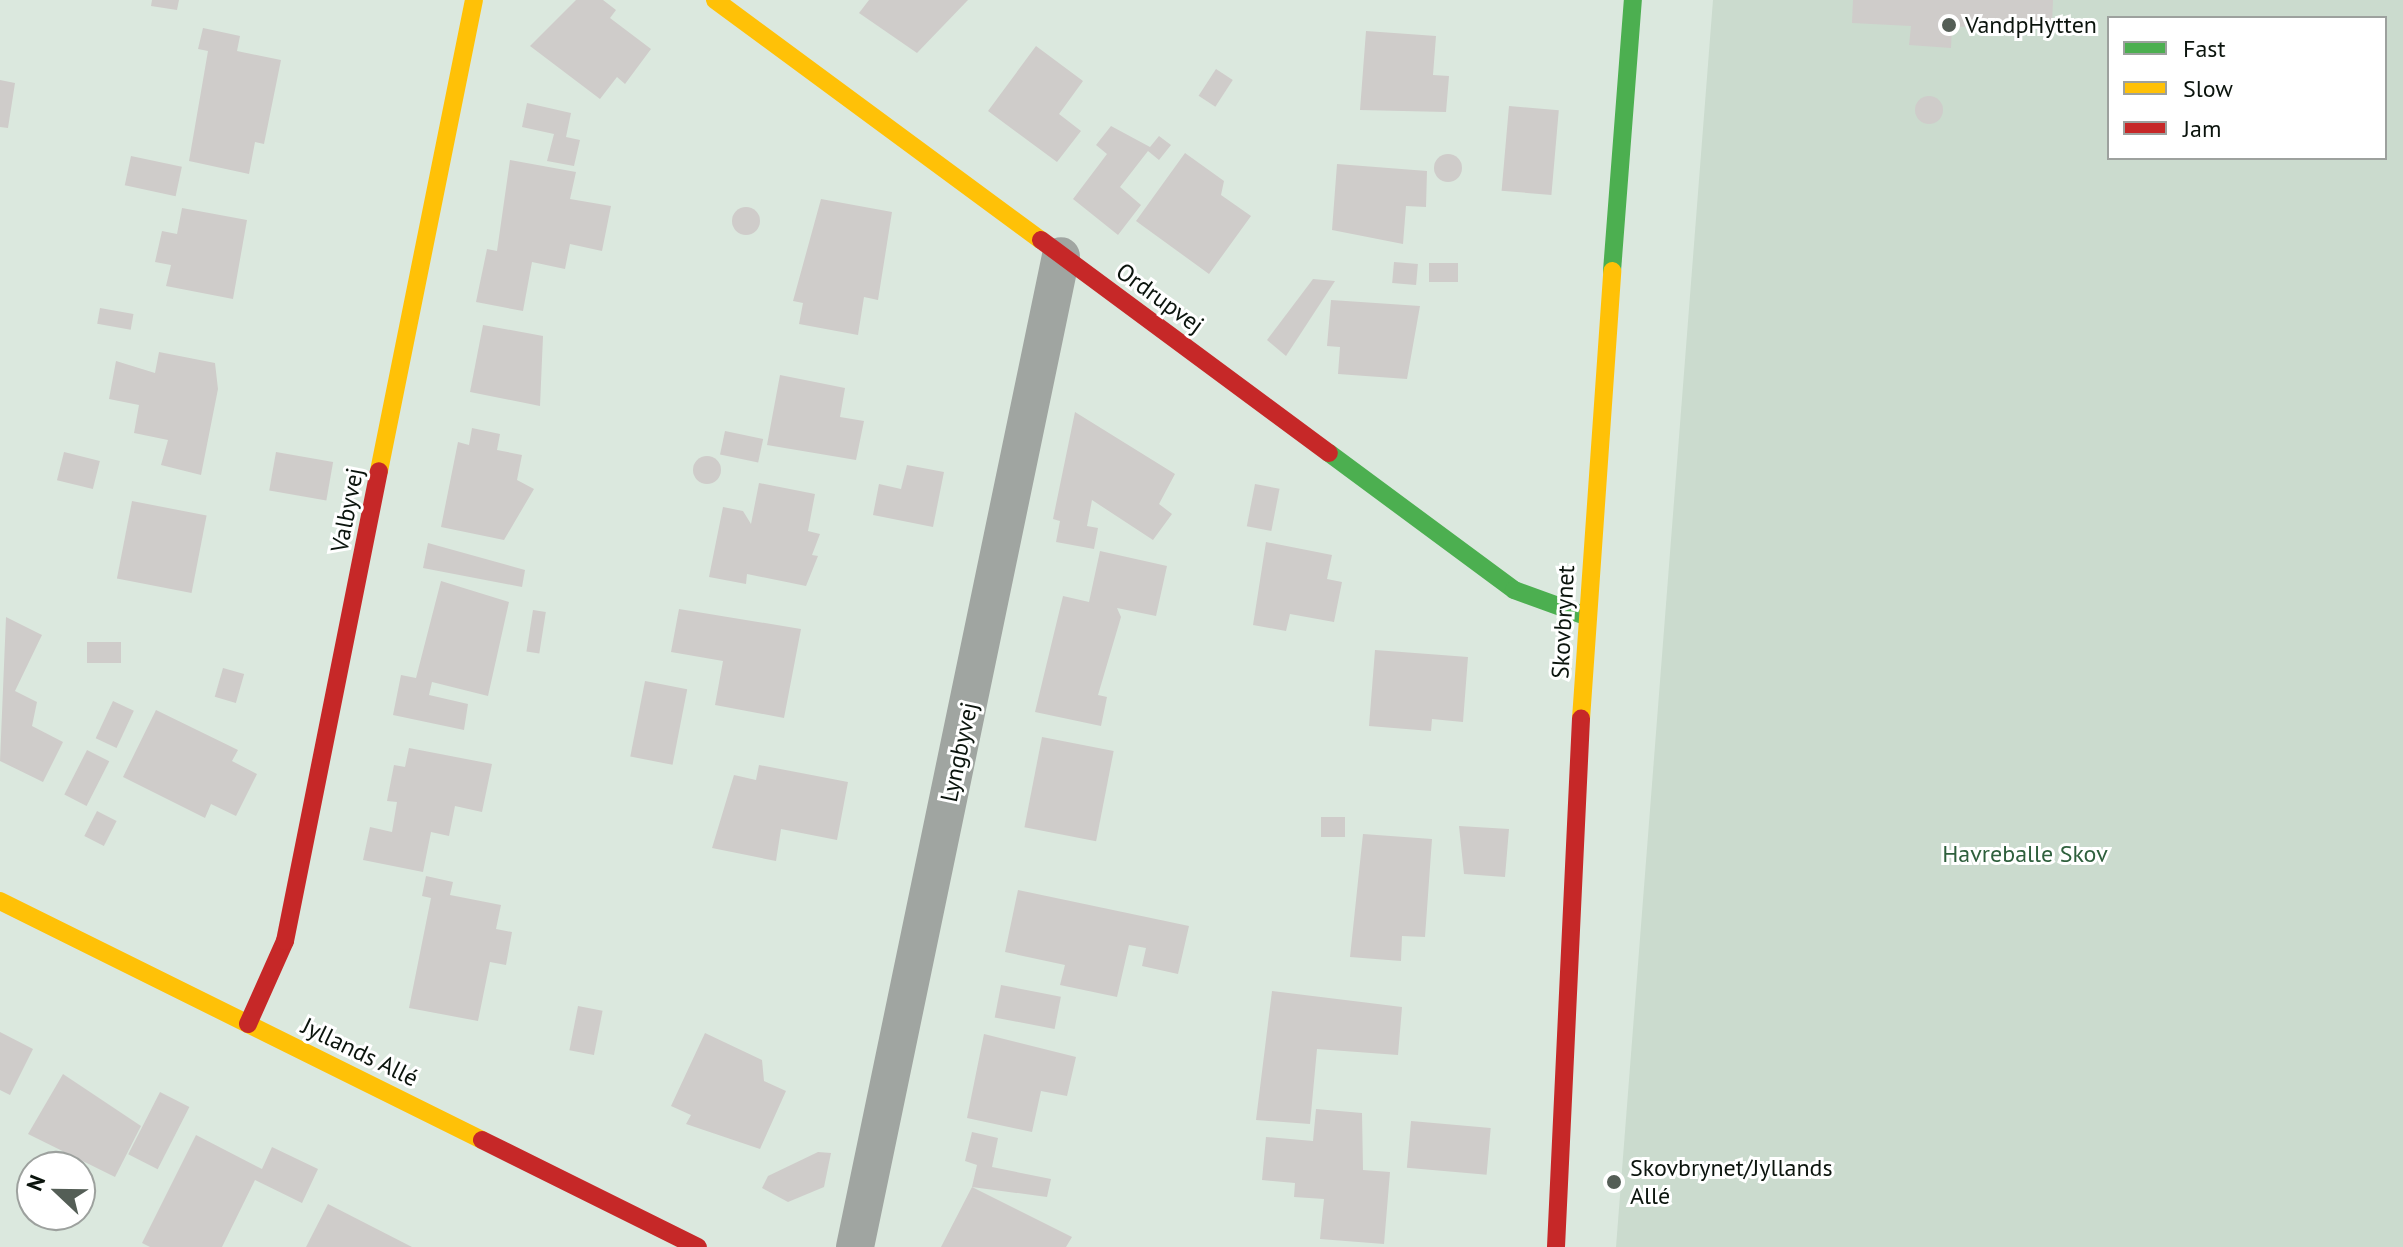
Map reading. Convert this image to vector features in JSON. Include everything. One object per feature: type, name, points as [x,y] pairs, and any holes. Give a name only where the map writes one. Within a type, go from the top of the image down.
[{"type":"street","name":"Valbyvej","points":[[248,1024],[285,941],[474,0]]},
{"type":"street","name":"Ordrupvej","points":[[715,0],[1514,590],[1586,616]]},
{"type":"street","name":"Skovbrynet","points":[[1556,1247],[1586,616],[1633,0]]},
{"type":"street","name":"Lyngbyvej","points":[[855,1247],[1061,256]]},
{"type":"street","name":"Jyllands Allé","points":[[0,901],[698,1247]]},
{"type":"green space","name":"Havreballe Skov","points":[[1713,0],[2403,0],[2403,1247],[1616,1247]]},
{"type":"building","points":[[152,0],[179,0],[177,10],[151,6]]},
{"type":"building","points":[[576,0],[603,0],[616,10],[610,18],[651,49],[625,84],[617,77],[600,99],[530,46]]},
{"type":"building","points":[[869,0],[968,0],[917,53],[859,13]]},
{"type":"building","name":"VandpHytten","points":[[1853,0],[2053,0],[2052,24],[1952,27],[1951,48],[1909,45],[1911,26],[1852,23]]},
{"type":"building","points":[[203,28],[240,36],[237,51],[281,60],[264,144],[255,142],[249,174],[189,161],[208,51],[198,49]]},
{"type":"building","points":[[1366,31],[1436,36],[1433,75],[1449,76],[1446,112],[1360,110]]},
{"type":"building","points":[[1036,46],[1083,81],[1059,114],[1081,131],[1057,162],[988,111]]},
{"type":"building","points":[[1216,69],[1233,80],[1215,107],[1199,96]]},
{"type":"building","points":[[0,80],[15,83],[8,128],[0,127]]},
{"type":"building","points":[[1929,96],[1939,100],[1943,110],[1939,120],[1929,124],[1919,120],[1915,110],[1919,100]]},
{"type":"building","points":[[527,103],[571,113],[566,137],[580,140],[574,166],[547,161],[554,134],[522,127]]},
{"type":"building","points":[[1509,106],[1559,110],[1551,195],[1502,191]]},
{"type":"building","points":[[1111,126],[1150,147],[1159,136],[1171,145],[1159,160],[1148,151],[1120,187],[1141,205],[1118,235],[1073,199],[1107,154],[1096,145]]},
{"type":"building","points":[[1185,153],[1224,181],[1221,195],[1251,216],[1209,274],[1136,221]]},
{"type":"building","points":[[1448,154],[1458,158],[1462,168],[1458,178],[1448,182],[1438,178],[1434,168],[1438,158]]},
{"type":"building","points":[[131,156],[182,167],[176,196],[125,185]]},
{"type":"building","points":[[510,160],[576,172],[570,199],[611,206],[602,251],[570,244],[565,269],[532,262],[523,311],[476,302],[487,249],[497,251]]},
{"type":"building","points":[[1337,164],[1427,171],[1426,207],[1406,206],[1403,244],[1332,230]]},
{"type":"building","points":[[821,199],[892,212],[878,300],[864,297],[858,335],[799,324],[803,303],[793,301]]},
{"type":"building","points":[[746,207],[756,211],[760,221],[756,231],[746,235],[736,231],[732,221],[736,211]]},
{"type":"building","points":[[182,208],[247,220],[233,299],[166,286],[171,265],[155,262],[162,231],[177,234]]},
{"type":"building","points":[[1394,262],[1418,264],[1416,285],[1392,283]]},
{"type":"building","points":[[1429,263],[1458,263],[1458,282],[1429,282]]},
{"type":"building","points":[[1313,279],[1335,281],[1286,356],[1267,340]]},
{"type":"building","points":[[1331,300],[1420,306],[1407,379],[1338,374],[1340,347],[1327,346]]},
{"type":"building","points":[[100,308],[133,314],[131,330],[97,324]]},
{"type":"building","points":[[483,325],[543,336],[540,406],[470,392]]},
{"type":"building","points":[[159,352],[215,363],[218,389],[201,475],[161,465],[168,440],[134,433],[139,405],[109,399],[116,361],[155,373]]},
{"type":"building","points":[[780,375],[845,388],[840,417],[864,421],[856,460],[767,445]]},
{"type":"building","points":[[1075,412],[1175,474],[1159,504],[1172,514],[1153,540],[1092,500],[1087,526],[1098,528],[1094,549],[1056,542],[1060,521],[1053,519]]},
{"type":"building","points":[[472,428],[500,434],[497,450],[522,455],[517,480],[534,489],[504,540],[441,527],[458,442],[469,445]]},
{"type":"building","points":[[725,431],[763,439],[758,463],[720,454]]},
{"type":"building","points":[[64,452],[100,461],[93,489],[57,480]]},
{"type":"building","points":[[276,452],[333,462],[326,500],[269,490]]},
{"type":"building","points":[[707,456],[717,460],[721,470],[717,480],[707,484],[697,480],[693,470],[697,460]]},
{"type":"building","points":[[907,465],[944,472],[933,527],[873,515],[879,484],[901,489]]},
{"type":"building","points":[[759,483],[815,494],[808,531],[820,534],[812,555],[818,556],[806,586],[747,574],[746,584],[709,577],[723,507],[743,511],[751,524]]},
{"type":"building","points":[[1255,484],[1280,489],[1271,531],[1247,526]]},
{"type":"building","points":[[132,501],[207,516],[192,593],[117,579]]},
{"type":"building","points":[[1266,542],[1332,555],[1327,579],[1342,582],[1334,622],[1290,614],[1286,631],[1253,625]]},
{"type":"building","points":[[428,543],[525,570],[522,587],[423,568]]},
{"type":"building","points":[[1100,551],[1167,566],[1156,616],[1117,608],[1121,617],[1098,695],[1107,697],[1101,726],[1035,712],[1063,596],[1089,602]]},
{"type":"building","points":[[441,581],[509,602],[488,696],[432,682],[429,695],[468,704],[464,730],[393,715],[401,675],[416,678]]},
{"type":"building","points":[[679,609],[801,629],[784,718],[715,705],[723,661],[671,652]]},
{"type":"building","points":[[533,610],[546,612],[539,654],[526,651]]},
{"type":"building","points":[[6,617],[42,635],[15,691],[37,702],[32,726],[63,742],[43,782],[0,761]]},
{"type":"building","points":[[87,642],[121,642],[121,663],[87,663]]},
{"type":"building","points":[[1375,650],[1468,657],[1463,722],[1432,719],[1431,731],[1369,726]]},
{"type":"building","points":[[223,668],[244,674],[236,703],[215,697]]},
{"type":"building","points":[[645,681],[687,689],[673,765],[630,757]]},
{"type":"building","points":[[113,701],[134,711],[117,748],[96,738]]},
{"type":"building","points":[[156,710],[238,750],[232,761],[257,774],[236,816],[211,804],[205,818],[123,777]]},
{"type":"building","points":[[1042,737],[1114,751],[1096,841],[1024,827]]},
{"type":"building","points":[[409,748],[492,764],[482,812],[455,806],[449,836],[431,832],[423,872],[363,860],[370,827],[392,832],[397,802],[387,801],[394,765],[405,767]]},
{"type":"building","points":[[87,750],[109,761],[87,806],[64,795]]},
{"type":"building","points":[[759,765],[848,782],[837,840],[781,829],[776,861],[712,848],[734,775],[756,780]]},
{"type":"building","points":[[97,811],[117,821],[104,846],[84,836]]},
{"type":"building","points":[[1321,817],[1345,817],[1345,837],[1321,837]]},
{"type":"building","points":[[1459,826],[1509,829],[1505,877],[1464,874]]},
{"type":"building","points":[[1363,834],[1432,839],[1425,937],[1402,936],[1401,961],[1350,957]]},
{"type":"building","points":[[426,876],[453,882],[450,895],[501,905],[496,929],[512,932],[506,965],[490,962],[478,1021],[409,1008],[431,898],[422,896]]},
{"type":"building","points":[[1018,890],[1189,926],[1178,974],[1142,966],[1146,948],[1129,945],[1117,997],[1060,985],[1065,965],[1005,952]]},
{"type":"building","points":[[1001,985],[1061,997],[1055,1029],[995,1017]]},
{"type":"building","points":[[1272,991],[1402,1007],[1398,1055],[1317,1049],[1310,1124],[1256,1120]]},
{"type":"building","points":[[578,1006],[603,1011],[594,1055],[569,1050]]},
{"type":"building","points":[[0,1032],[33,1049],[10,1095],[0,1090]]},
{"type":"building","points":[[705,1033],[762,1060],[764,1081],[786,1091],[760,1149],[686,1124],[691,1115],[671,1106]]},
{"type":"building","points":[[984,1034],[1076,1057],[1067,1096],[1041,1091],[1032,1132],[967,1118]]},
{"type":"building","points":[[63,1074],[141,1126],[115,1177],[96,1168],[96,1151],[62,1151],[28,1134]]},
{"type":"building","points":[[160,1092],[189,1107],[158,1169],[128,1154]]},
{"type":"building","points":[[1316,1109],[1362,1113],[1363,1170],[1390,1172],[1384,1244],[1320,1239],[1324,1199],[1294,1197],[1295,1183],[1262,1180],[1266,1137],[1313,1141]]},
{"type":"building","points":[[1411,1121],[1491,1128],[1487,1175],[1407,1168]]},
{"type":"building","points":[[972,1132],[998,1138],[992,1167],[1051,1179],[1047,1197],[972,1187],[977,1165],[965,1161]]},
{"type":"building","points":[[196,1135],[262,1169],[272,1147],[318,1169],[302,1203],[255,1180],[222,1247],[150,1247],[142,1243]]},
{"type":"building","points":[[818,1152],[831,1153],[824,1187],[788,1202],[762,1188],[768,1176]]},
{"type":"building","points":[[972,1187],[1072,1237],[1066,1247],[941,1247]]},
{"type":"building","points":[[328,1204],[412,1247],[306,1247]]},
{"type":"traffic: fast","points":[[1612,271],[1633,0]]},
{"type":"traffic: fast","points":[[1329,453],[1514,590],[1586,616]]},
{"type":"traffic: slow","points":[[379,471],[474,0]]},
{"type":"traffic: slow","points":[[715,0],[1041,240]]},
{"type":"traffic: slow","points":[[1581,719],[1612,271]]},
{"type":"traffic: slow","points":[[0,901],[482,1140]]},
{"type":"traffic: jam","points":[[1041,240],[1329,453]]},
{"type":"traffic: jam","points":[[248,1024],[285,941],[379,471]]},
{"type":"traffic: jam","points":[[1556,1247],[1581,719]]},
{"type":"traffic: jam","points":[[482,1140],[698,1247]]},
{"type":"place","name":"VandpHytten","points":[[1949,25]]},
{"type":"place","name":"Skovbrynet/Jyllands Allé","points":[[1614,1182]]}]
